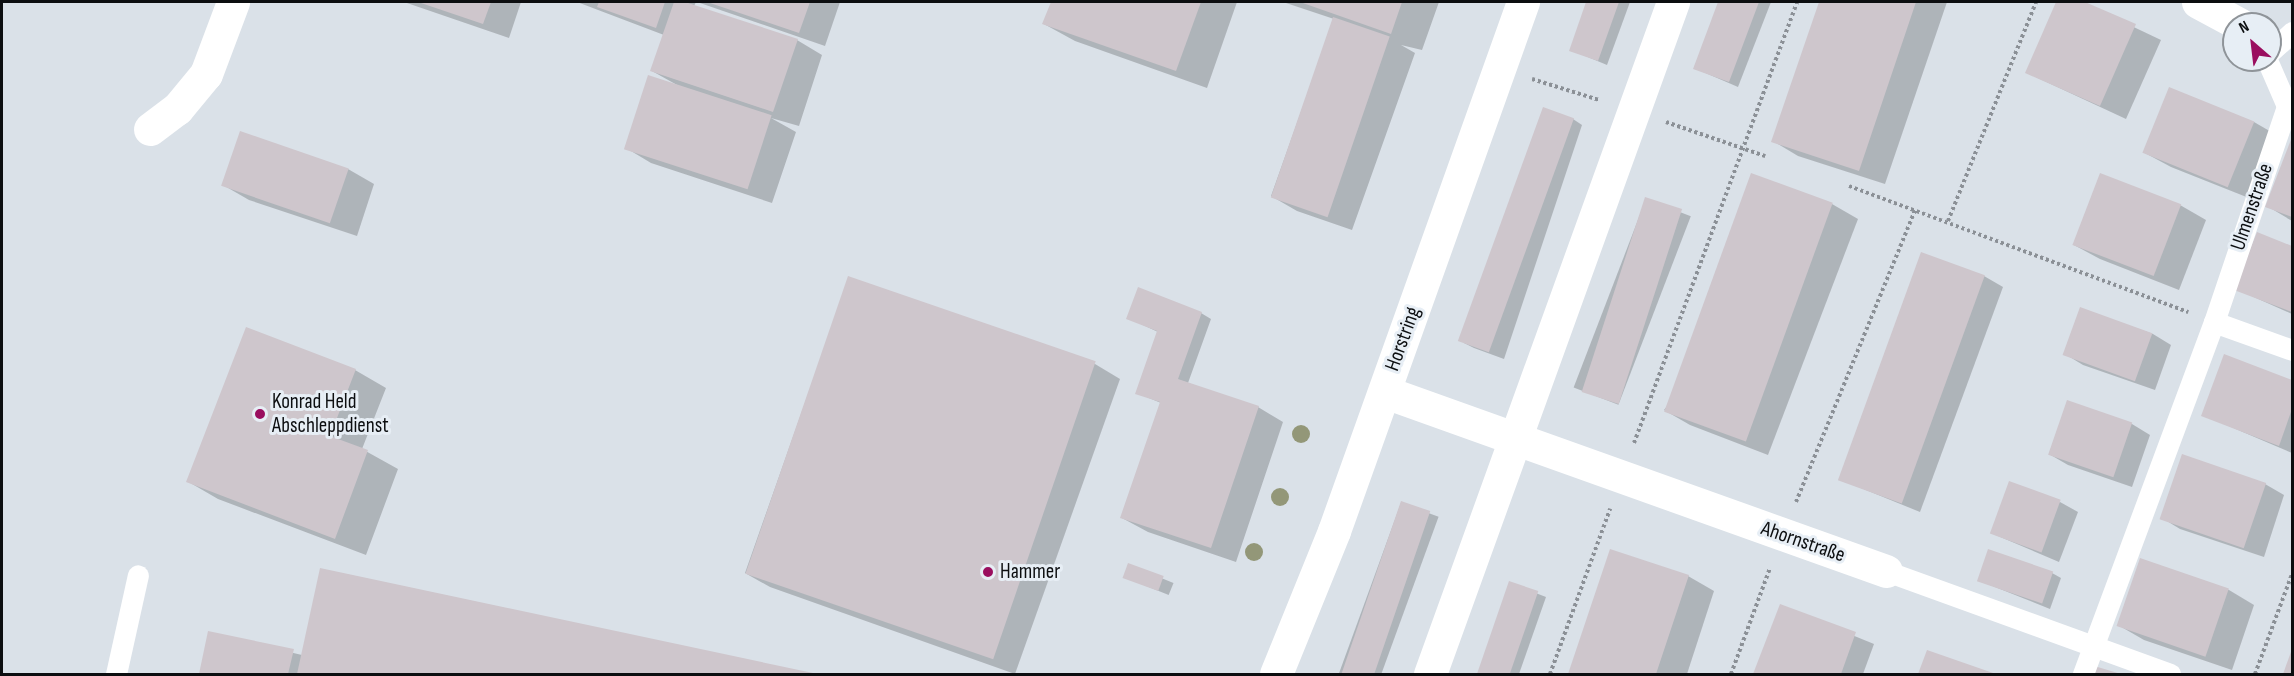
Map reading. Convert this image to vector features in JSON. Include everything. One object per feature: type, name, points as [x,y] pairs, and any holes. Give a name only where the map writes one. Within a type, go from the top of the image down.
[{"type":"street","points":[[150,129],[177,109],[206,74],[233,2]]},
{"type":"street","name":"Horstring","points":[[1276,675],[1384,392],[1524,2]]},
{"type":"street","points":[[1430,675],[1513,437],[1673,2]]},
{"type":"street","points":[[2198,2],[2222,15]]},
{"type":"street","name":"Ahornstraße","points":[[1384,392],[1886,571]]},
{"type":"lane","name":"Ulmenstraße","points":[[2214,322],[2286,106],[2272,72]]},
{"type":"lane","points":[[2083,675],[2214,322],[2292,350]]},
{"type":"lane","name":"Ahornstraße","points":[[1886,571],[2170,675]]},
{"type":"lane","points":[[116,675],[138,575]]},
{"type":"path","points":[[1550,675],[1797,2]]},
{"type":"path","points":[[1948,221],[2036,2]]},
{"type":"path","points":[[1499,69],[1634,111],[1765,156]]},
{"type":"path","points":[[1849,186],[2214,322]]},
{"type":"path","points":[[1731,675],[1783,534],[1915,210]]},
{"type":"path","points":[[2256,675],[2292,574]]},
{"type":"building","points":[[418,2],[491,2],[483,24]]},
{"type":"building","points":[[599,2],[665,2],[656,28],[597,7]]},
{"type":"building","points":[[674,2],[685,2],[798,39],[773,112],[650,71]]},
{"type":"building","points":[[707,2],[810,2],[799,33]]},
{"type":"building","points":[[1051,2],[1201,2],[1176,71],[1042,24]]},
{"type":"building","points":[[1300,2],[1402,2],[1391,34]]},
{"type":"building","points":[[1586,2],[1619,2],[1598,61],[1569,51]]},
{"type":"building","points":[[1718,2],[1759,2],[1729,82],[1693,69]]},
{"type":"building","points":[[1819,2],[1916,2],[1859,171],[1771,142]]},
{"type":"building","points":[[2056,2],[2085,2],[2136,24],[2100,106],[2025,73]]},
{"type":"building","points":[[1333,17],[1390,37],[1328,217],[1271,198]]},
{"type":"building","points":[[648,75],[772,115],[748,189],[624,149]]},
{"type":"building","points":[[2169,87],[2254,121],[2228,187],[2142,153]]},
{"type":"building","points":[[1543,107],[1574,118],[1489,352],[1458,341]]},
{"type":"building","points":[[240,131],[349,168],[330,223],[221,186]]},
{"type":"building","points":[[2292,137],[2292,217],[2265,207]]},
{"type":"building","points":[[1751,173],[1833,203],[1746,441],[1664,412]]},
{"type":"building","points":[[2100,173],[2181,204],[2154,276],[2072,245]]},
{"type":"building","points":[[1645,197],[1682,209],[1619,404],[1582,392]]},
{"type":"building","points":[[2257,232],[2292,246],[2292,312],[2234,290]]},
{"type":"building","points":[[1921,252],[1985,275],[1902,504],[1838,480]]},
{"type":"building","points":[[848,276],[1096,361],[993,659],[745,574]]},
{"type":"building","points":[[1138,287],[1202,312],[1178,379],[1259,406],[1211,548],[1120,518],[1160,402],[1135,394],[1157,331],[1126,319]]},
{"type":"building","points":[[2080,307],[2152,333],[2135,381],[2063,355]]},
{"type":"building","points":[[246,327],[356,369],[330,436],[368,450],[335,539],[186,482]]},
{"type":"building","points":[[2224,354],[2292,380],[2292,409],[2279,446],[2201,416]]},
{"type":"building","points":[[2067,400],[2132,422],[2113,477],[2048,455]]},
{"type":"building","points":[[2182,454],[2266,483],[2244,548],[2160,519]]},
{"type":"building","points":[[2009,481],[2061,500],[2042,552],[1990,534]]},
{"type":"building","points":[[1401,501],[1430,511],[1374,674],[1341,674]]},
{"type":"building","points":[[1610,549],[1689,575],[1656,674],[1568,674]]},
{"type":"building","points":[[1988,549],[2053,571],[2042,604],[1977,581]]},
{"type":"building","points":[[2140,558],[2229,589],[2205,657],[2117,626]]},
{"type":"building","points":[[1128,563],[1164,576],[1158,591],[1123,578]]},
{"type":"building","points":[[320,568],[813,673],[297,674]]},
{"type":"building","points":[[1509,581],[1538,591],[1510,674],[1477,674]]},
{"type":"building","points":[[1780,604],[1856,632],[1841,674],[1753,674]]},
{"type":"building","points":[[208,631],[294,649],[288,674],[199,674]]},
{"type":"building","points":[[2292,649],[2292,674],[2283,674]]},
{"type":"building","points":[[1927,650],[1996,674],[1918,674]]},
{"type":"building","points":[[2091,665],[2121,674],[2088,674]]},
{"type":"place","name":"Konrad Held Abschleppdienst","points":[[260,414]]},
{"type":"place","name":"Hammer","points":[[988,572]]}]
